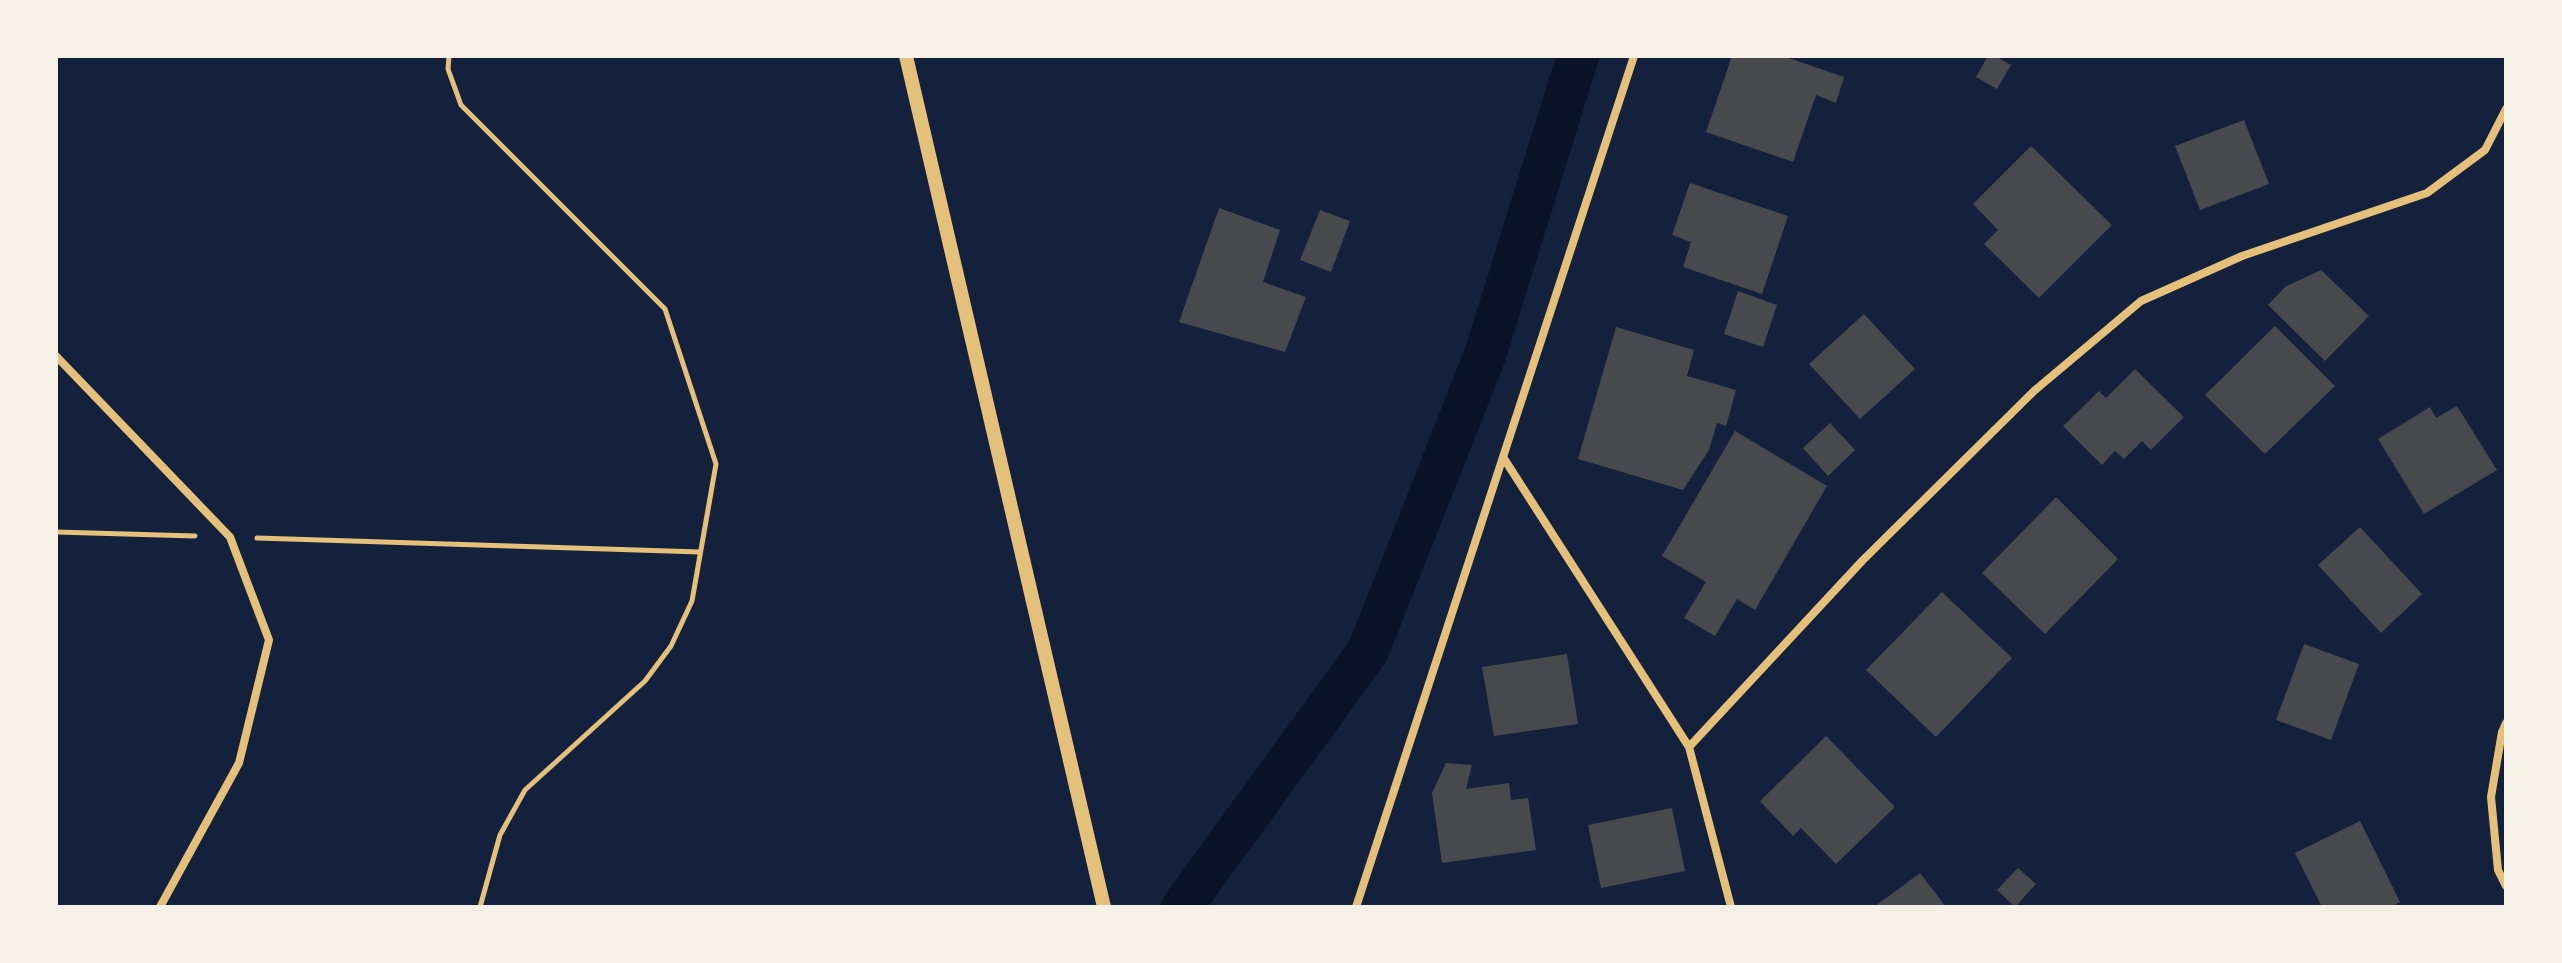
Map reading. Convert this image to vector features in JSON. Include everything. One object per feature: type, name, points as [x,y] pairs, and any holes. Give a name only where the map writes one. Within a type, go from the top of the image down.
[{"type":"street","points":[[906,56],[1104,907]]},
{"type":"street","points":[[1356,907],[1634,56]]},
{"type":"street","points":[[1689,747],[1863,560],[2034,391],[2141,301],[2242,256],[2427,193],[2485,150],[2506,109]]},
{"type":"street","points":[[56,356],[230,537],[269,640],[239,763],[160,907]]},
{"type":"street","points":[[1503,457],[1689,747],[1731,907]]},
{"type":"street","points":[[2506,723],[2491,797],[2498,870],[2506,886]]},
{"type":"path","points":[[449,56],[448,69],[461,105],[665,309],[716,464],[692,601],[671,646],[645,681],[525,790],[500,835],[480,907]]},
{"type":"path","points":[[56,532],[700,552]]},
{"type":"building","points":[[1732,56],[1783,56],[1844,77],[1836,103],[1816,95],[1793,162],[1706,132]]},
{"type":"building","points":[[1988,56],[1995,56],[2011,65],[1997,89],[1976,77]]},
{"type":"building","points":[[2244,120],[2269,184],[2200,210],[2175,146]]},
{"type":"building","points":[[2031,146],[2112,225],[2039,298],[1984,244],[1998,230],[1973,204]]},
{"type":"building","points":[[1690,183],[1788,216],[1762,294],[1683,267],[1691,242],[1672,235]]},
{"type":"building","points":[[1219,208],[1280,230],[1263,282],[1306,297],[1285,352],[1179,322]]},
{"type":"building","points":[[1320,210],[1350,221],[1331,272],[1300,260]]},
{"type":"building","points":[[2321,270],[2369,316],[2325,361],[2268,305],[2285,287]]},
{"type":"building","points":[[1738,291],[1777,305],[1763,347],[1724,334]]},
{"type":"building","points":[[1864,314],[1915,369],[1860,419],[1809,364]]},
{"type":"building","points":[[2275,326],[2335,386],[2265,454],[2205,395]]},
{"type":"building","points":[[1616,327],[1694,350],[1687,376],[1736,390],[1726,426],[1717,423],[1709,450],[1683,490],[1578,459]]},
{"type":"building","points":[[2135,369],[2184,417],[2151,450],[2142,441],[2124,459],[2115,451],[2102,465],[2063,426],[2099,391],[2106,398]]},
{"type":"building","points":[[2457,406],[2497,470],[2424,514],[2378,439],[2430,407],[2436,418]]},
{"type":"building","points":[[1830,423],[1855,450],[1828,476],[1803,448]]},
{"type":"building","points":[[1735,431],[1827,486],[1755,610],[1737,599],[1715,636],[1684,618],[1706,582],[1662,556]]},
{"type":"building","points":[[2056,497],[2118,559],[2045,634],[1982,573]]},
{"type":"building","points":[[2360,527],[2422,594],[2381,633],[2318,565]]},
{"type":"building","points":[[1942,592],[2012,658],[1936,737],[1866,670]]},
{"type":"building","points":[[2304,644],[2359,664],[2331,740],[2276,720]]},
{"type":"building","points":[[1567,654],[1578,724],[1494,736],[1482,667]]},
{"type":"building","points":[[1826,736],[1895,807],[1836,864],[1801,828],[1793,836],[1760,801]]},
{"type":"building","points":[[1446,763],[1472,765],[1466,789],[1509,783],[1511,800],[1528,798],[1536,850],[1442,863],[1432,793]]},
{"type":"building","points":[[1672,808],[1685,871],[1601,888],[1588,825]]},
{"type":"building","points":[[2360,821],[2400,902],[2391,907],[2322,907],[2295,853]]},
{"type":"building","points":[[2018,868],[2036,884],[2015,907],[1997,890]]},
{"type":"building","points":[[1920,873],[1946,907],[1874,907]]},
{"type":"waterway","points":[[1182,907],[1368,651],[1485,355],[1578,56]]},
{"type":"waterway","points":[[1192,894],[1202,907]]}]
